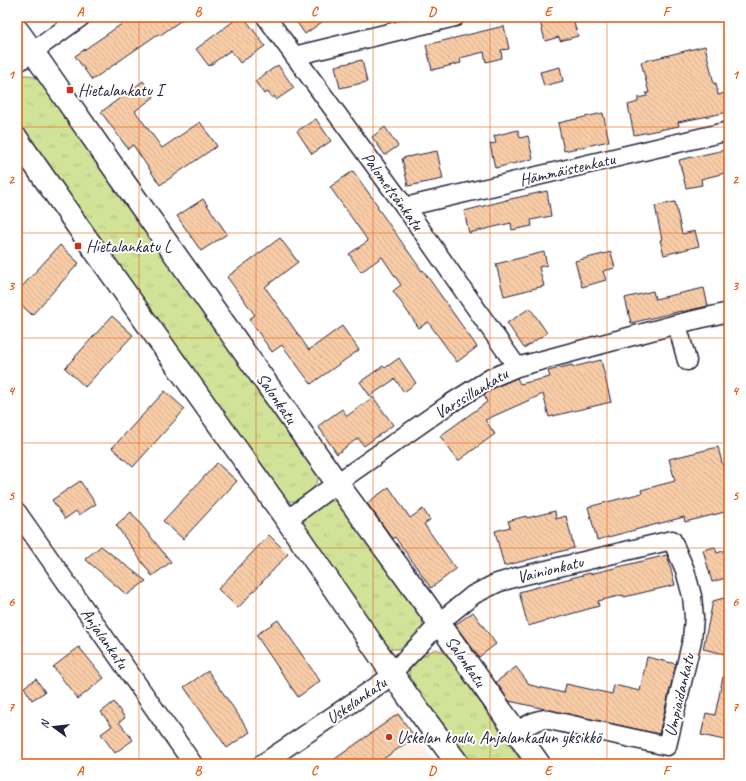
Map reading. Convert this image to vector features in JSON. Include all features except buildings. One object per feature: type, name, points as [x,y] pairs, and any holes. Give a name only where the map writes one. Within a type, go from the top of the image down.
[{"type":"main road","name":"Salonkatu","points":[[17,30],[25,57],[128,188],[337,483],[440,624],[539,764]]},
{"type":"main road","points":[[17,139],[92,247],[287,520],[392,673],[458,764]]},
{"type":"street","points":[[25,57],[81,17]]},
{"type":"street","name":"Palometsänkatu","points":[[266,17],[405,207],[517,366]]},
{"type":"street","points":[[294,56],[455,17]]},
{"type":"street","name":"Hämmäistenkatu","points":[[405,207],[729,131]]},
{"type":"street","name":"Varssillankatu","points":[[287,520],[448,405],[492,378],[517,366],[677,324],[729,312]]},
{"type":"street","points":[[677,324],[687,361]]},
{"type":"street","name":"Anjalankatu","points":[[17,512],[193,764]]},
{"type":"street","name":"Vainionkatu","points":[[440,624],[446,617],[473,595],[497,583],[672,540]]},
{"type":"street","name":"Umpiaidankatu","points":[[516,732],[539,719],[545,719],[667,746],[692,640],[694,617],[692,596],[685,570],[672,540]]},
{"type":"street","name":"Uskelankatu","points":[[262,764],[383,682],[440,624]]},
{"type":"shaded area","name":"Uskelan koulu, Anjalankadun yksikkö","points":[[398,710],[436,764],[325,764]]},
{"type":"green space","points":[[24,75],[29,75],[38,79],[317,471],[318,477],[315,485],[312,489],[295,501],[284,499],[280,496],[17,127],[17,80]]},
{"type":"green space","points":[[330,501],[335,501],[341,505],[422,620],[423,626],[419,632],[399,649],[392,649],[386,646],[304,531],[303,523],[306,518]]},
{"type":"green space","points":[[435,649],[446,654],[523,764],[469,764],[411,682],[409,673],[412,666],[419,659]]},
{"type":"place","name":"Hietalankatu I","points":[[70,90]]},
{"type":"place","name":"Hietalankatu L","points":[[78,246]]},
{"type":"place","name":"Uskelan koulu, Anjalankadun yksikkö","points":[[389,737]]}]
